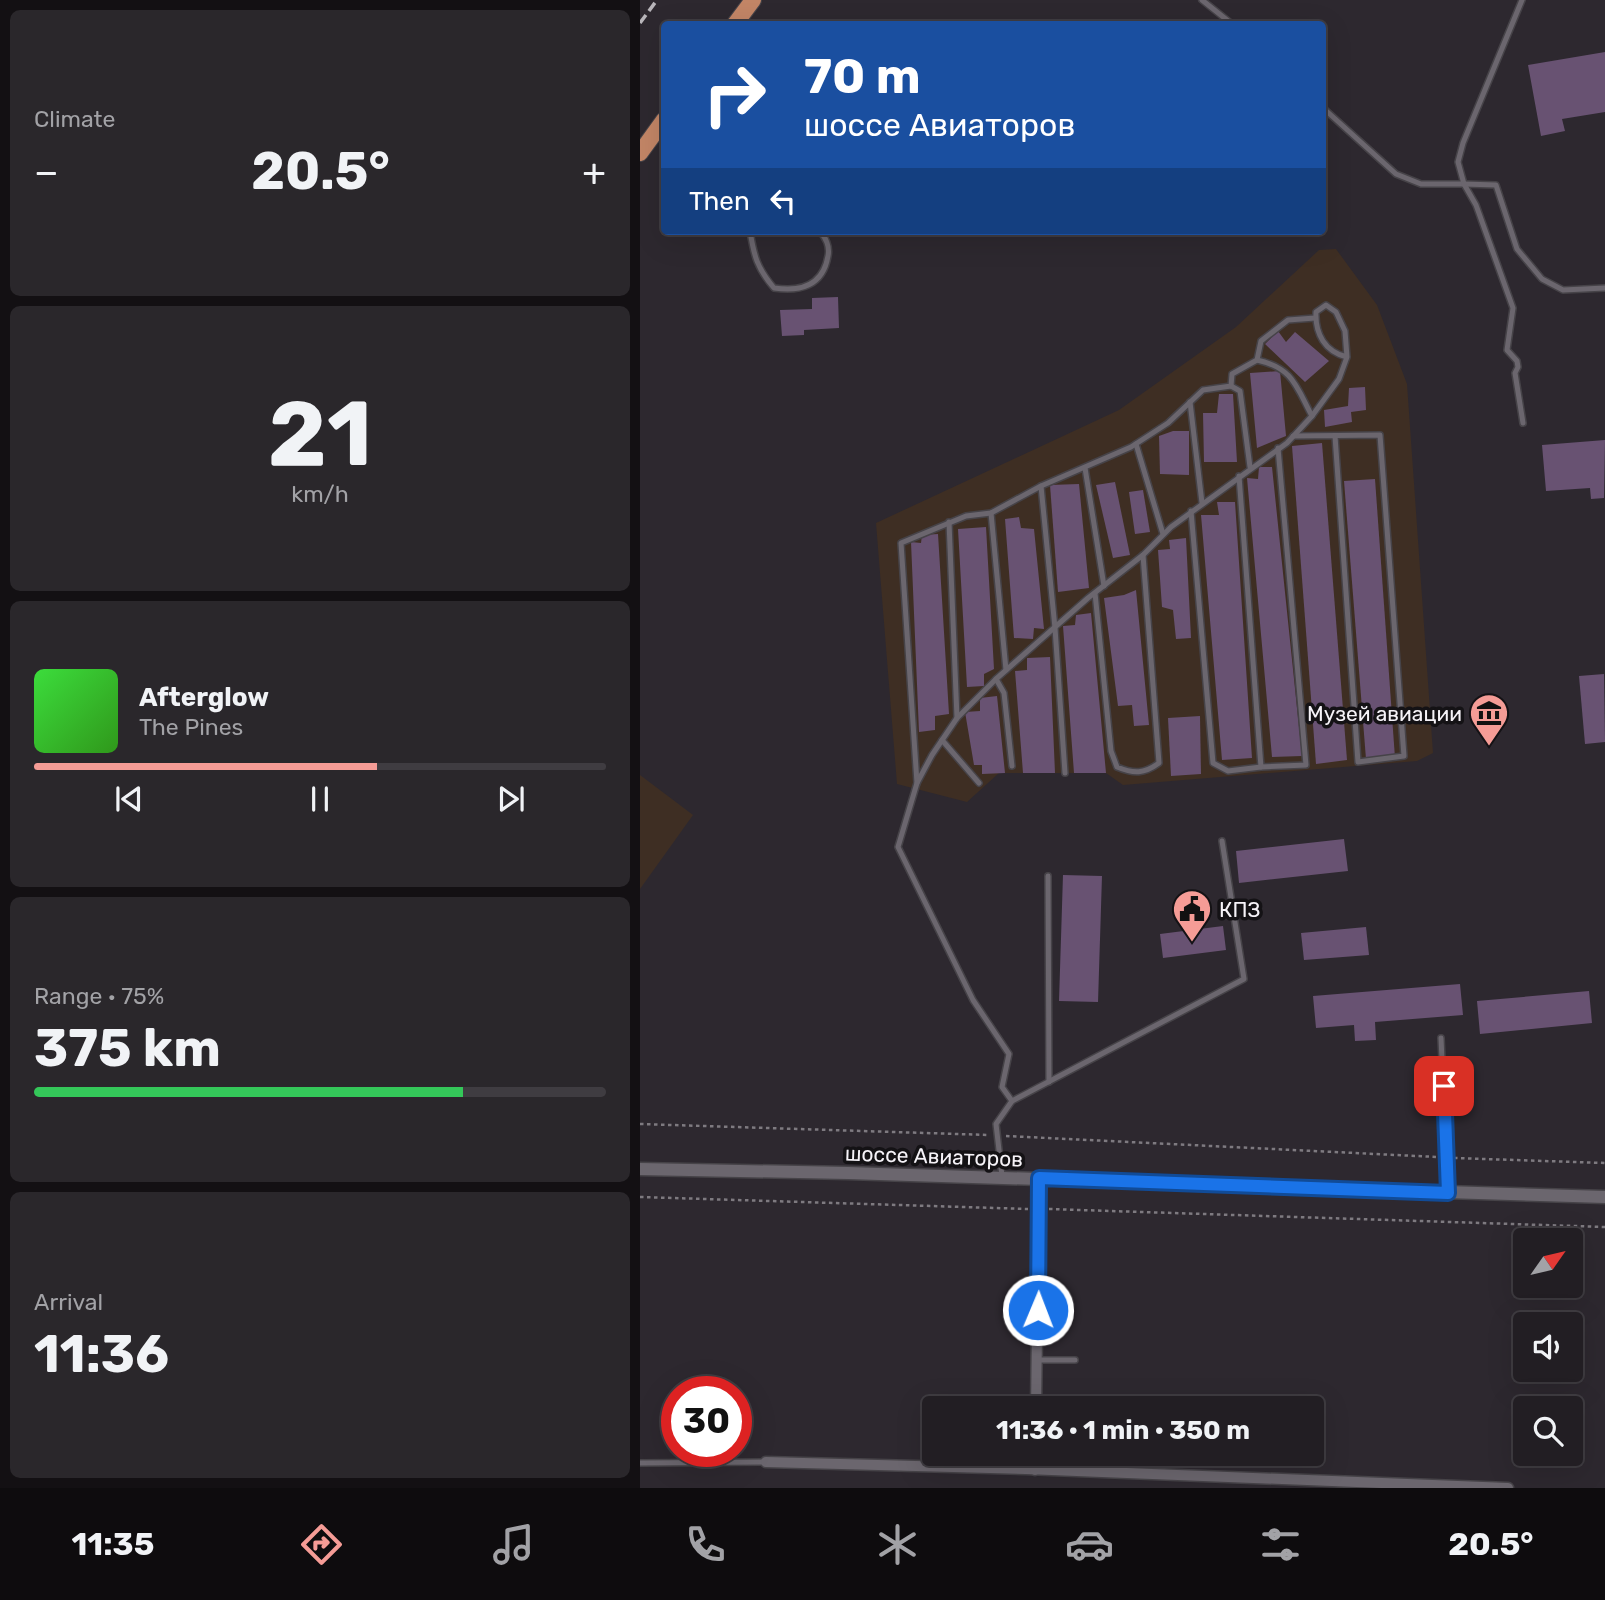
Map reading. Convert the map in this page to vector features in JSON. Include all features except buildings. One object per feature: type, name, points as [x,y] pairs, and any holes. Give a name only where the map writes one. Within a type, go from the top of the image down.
[{"type":"main road","points":[[737,21],[753,0]]},
{"type":"main road","points":[[640,153],[661,124]]},
{"type":"street","name":"шоссе Авиаторов","points":[[640,1169],[1039,1178],[1604,1197]]},
{"type":"street","points":[[1036,1396],[1039,1178]]},
{"type":"street","points":[[766,1462],[1508,1488]]},
{"type":"lane","points":[[1202,0],[1228,21]]},
{"type":"lane","points":[[1522,0],[1463,143],[1458,162],[1513,309],[1507,350],[1517,361],[1515,373],[1523,423]]},
{"type":"lane","points":[[1326,111],[1396,174],[1421,184],[1496,185],[1517,249],[1542,279],[1563,289],[1604,288]]},
{"type":"lane","points":[[751,235],[755,260],[763,275],[774,288],[789,290],[810,284],[826,268],[829,250],[823,235]]},
{"type":"lane","points":[[1012,1101],[1002,1087],[1009,1054],[973,1000],[898,847],[917,783],[957,718],[996,679],[1143,555],[1163,534],[1250,467],[1278,449],[1312,416],[1339,379],[1347,357],[1345,331],[1336,312],[1326,305],[1316,312],[1315,324],[1323,341],[1335,354],[1347,357]]},
{"type":"lane","points":[[1257,360],[1261,341],[1288,320],[1316,318]]},
{"type":"lane","points":[[1231,386],[1232,374],[1257,360],[1276,364],[1290,376],[1312,416]]},
{"type":"lane","points":[[917,783],[901,542],[966,516],[991,513],[1041,486],[1136,444],[1168,423],[1203,390],[1231,386],[1240,391],[1250,467]]},
{"type":"lane","points":[[1190,402],[1202,503]]},
{"type":"lane","points":[[1293,436],[1380,435],[1404,757],[1358,762],[1335,436]]},
{"type":"lane","points":[[1136,444],[1163,534]]},
{"type":"lane","points":[[1191,511],[1213,762],[1228,771],[1306,765],[1278,449]]},
{"type":"lane","points":[[1085,468],[1104,586]]},
{"type":"lane","points":[[1239,476],[1261,767]]},
{"type":"lane","points":[[1041,486],[1055,628],[1065,773]]},
{"type":"lane","points":[[991,513],[1006,670]]},
{"type":"lane","points":[[949,523],[957,718]]},
{"type":"lane","points":[[1095,593],[1111,751],[1117,767],[1130,772],[1146,772],[1159,763],[1143,555]]},
{"type":"lane","points":[[996,679],[1004,694],[1012,766]]},
{"type":"lane","points":[[942,740],[979,783]]},
{"type":"lane","points":[[1002,1177],[996,1124],[1012,1101],[1244,979],[1222,841]]},
{"type":"lane","points":[[1048,876],[1049,1082]]},
{"type":"lane","points":[[1441,1038],[1448,1193]]},
{"type":"lane","points":[[1037,1360],[1075,1360]]},
{"type":"lane","points":[[640,1463],[766,1462]]},
{"type":"path","points":[[640,1124],[931,1132],[1604,1163]]},
{"type":"path","points":[[640,1197],[1604,1227]]},
{"type":"shaded area","points":[[1336,249],[1377,305],[1407,384],[1433,753],[1417,761],[1123,785],[1106,773],[999,773],[967,802],[897,784],[876,523],[1119,410],[1236,327],[1319,250]]},
{"type":"shaded area","points":[[640,775],[693,815],[640,889]]},
{"type":"railway","points":[[640,23],[657,0]]},
{"type":"place","name":"Музей авиации","points":[[1489,747]]},
{"type":"place","name":"КПЗ","points":[[1192,943]]},
{"type":"route","points":[[1038,1310],[1039,1178],[1448,1193],[1444,1086]]}]
